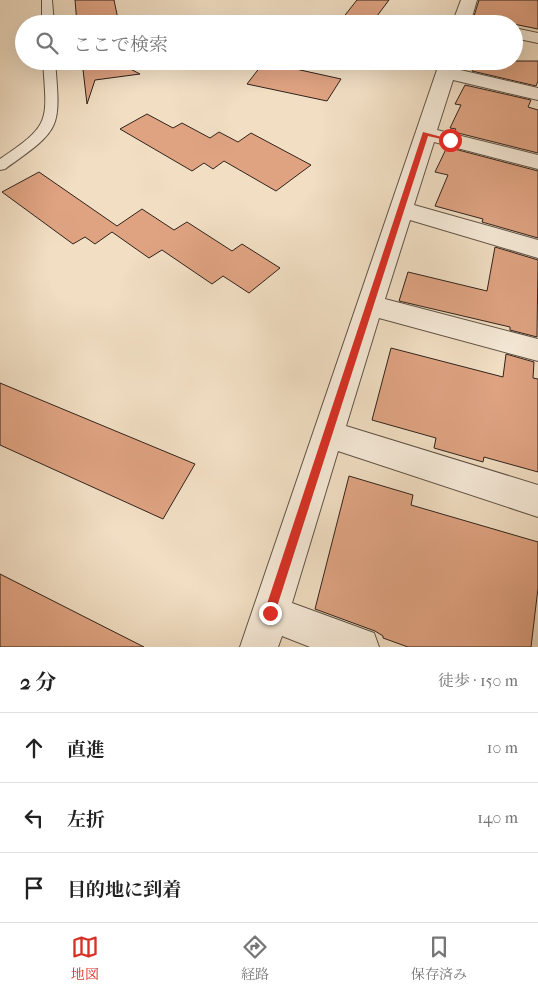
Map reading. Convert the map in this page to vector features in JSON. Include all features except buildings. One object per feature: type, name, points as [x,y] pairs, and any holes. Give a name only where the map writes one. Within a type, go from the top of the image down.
[{"type":"street","points":[[466,15],[469,0]]},
{"type":"street","points":[[523,35],[538,38]]},
{"type":"street","points":[[360,647],[264,630],[446,70]]},
{"type":"street","points":[[457,70],[538,94]]},
{"type":"street","points":[[426,133],[538,162]]},
{"type":"street","points":[[401,209],[538,249]]},
{"type":"street","points":[[370,305],[538,350]]},
{"type":"street","points":[[328,434],[538,501]]},
{"type":"lane","points":[[47,0],[48,15]]},
{"type":"lane","points":[[0,166],[34,140],[49,124],[51,104],[49,70]]},
{"type":"route","points":[[270,613],[426,133],[450,140]]}]
